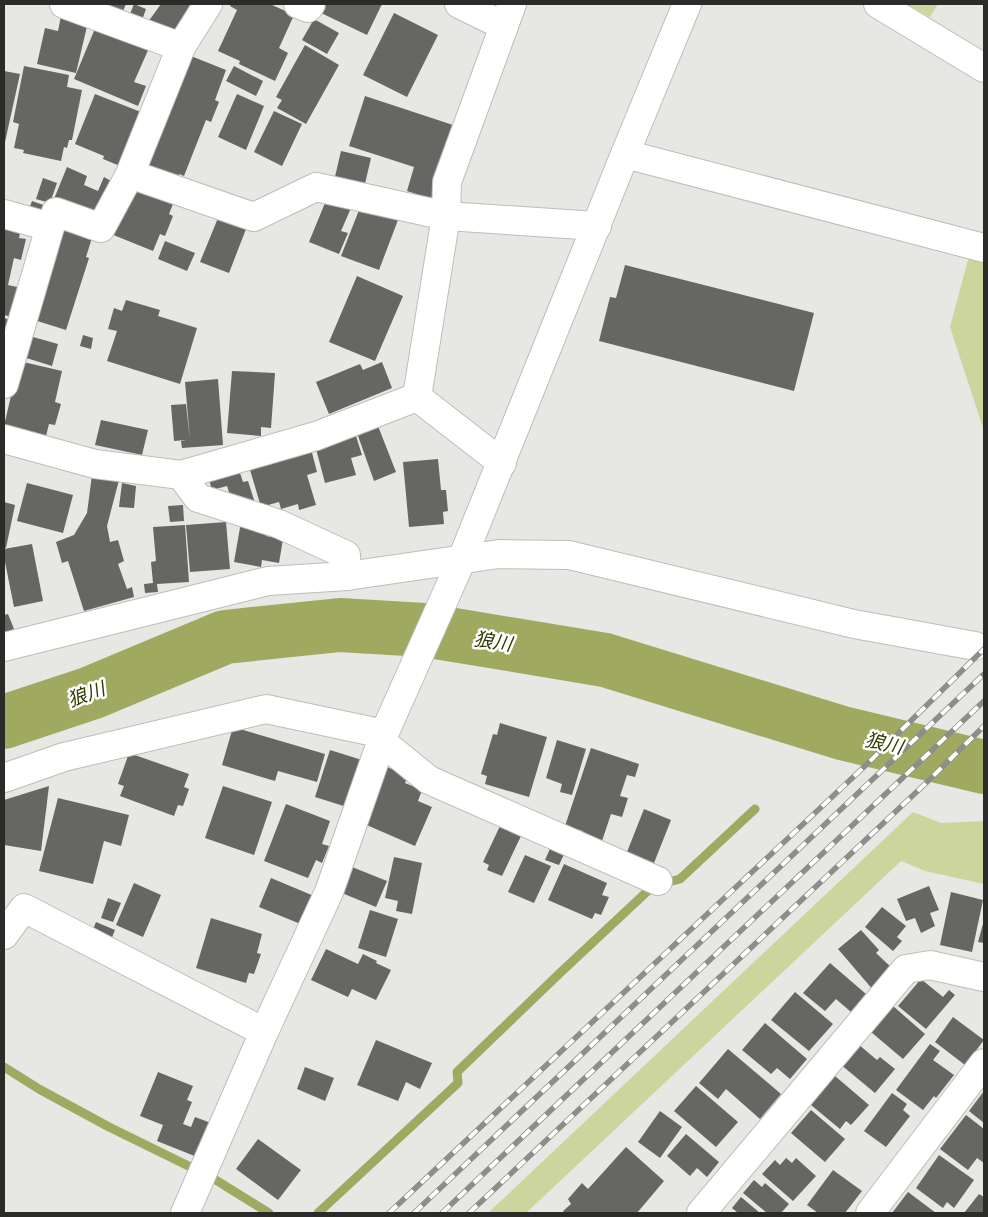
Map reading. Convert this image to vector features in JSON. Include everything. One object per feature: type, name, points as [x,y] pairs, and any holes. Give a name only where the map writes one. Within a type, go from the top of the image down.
[{"type":"street","points":[[64,4],[181,47]]},
{"type":"street","points":[[4,384],[56,212],[101,228],[130,174],[181,47],[208,4]]},
{"type":"street","points":[[298,4],[308,8],[311,4]]},
{"type":"street","points":[[416,397],[446,216],[447,182],[508,15],[459,4]]},
{"type":"street","points":[[185,1213],[264,1032],[329,892],[383,738],[502,463],[625,154],[688,4]]},
{"type":"street","points":[[878,4],[984,68]]},
{"type":"street","points":[[625,154],[984,248]]},
{"type":"street","points":[[130,174],[254,217],[316,187],[446,216],[597,226]]},
{"type":"street","points":[[4,214],[50,227]]},
{"type":"street","points":[[416,397],[502,463]]},
{"type":"street","points":[[4,439],[95,464],[182,475],[316,436],[416,397]]},
{"type":"street","points":[[182,475],[198,498],[279,524],[346,555],[348,576]]},
{"type":"street","points":[[4,647],[268,581],[348,576],[498,554],[569,555],[854,624],[975,646]]},
{"type":"street","points":[[4,778],[64,757],[266,709],[383,738],[429,780],[658,881]]},
{"type":"street","points":[[4,935],[24,908],[264,1032]]},
{"type":"street","points":[[701,1213],[906,969],[930,966],[984,977]]},
{"type":"street","points":[[870,1213],[984,1063]]},
{"type":"green space","points":[[907,4],[938,4],[930,17]]},
{"type":"green space","points":[[969,256],[984,261],[984,431],[950,327]]},
{"type":"green space","points":[[913,812],[941,823],[984,821],[984,884],[925,871],[901,861],[526,1213],[488,1213]]},
{"type":"building","points":[[84,4],[126,4],[120,18]]},
{"type":"building","points":[[134,4],[146,9],[141,23],[128,19]]},
{"type":"building","points":[[161,4],[195,4],[172,39],[148,22]]},
{"type":"building","points":[[231,4],[270,4],[294,15],[279,48],[288,53],[275,81],[239,64],[240,61],[218,51],[237,10],[230,6]]},
{"type":"building","points":[[323,4],[382,4],[367,35],[319,12]]},
{"type":"building","points":[[394,13],[438,35],[407,97],[363,75]]},
{"type":"building","points":[[61,16],[88,22],[76,73],[37,64],[45,28],[58,31]]},
{"type":"building","points":[[314,19],[339,33],[327,54],[302,40]]},
{"type":"building","points":[[96,26],[149,48],[134,82],[146,86],[138,106],[74,79]]},
{"type":"building","points":[[305,45],[339,65],[306,124],[277,108],[282,100],[276,97]]},
{"type":"building","points":[[186,54],[226,70],[215,100],[219,102],[211,122],[206,120],[184,176],[179,174],[177,180],[143,167]]},
{"type":"building","points":[[24,66],[69,75],[67,87],[82,90],[72,140],[69,140],[67,148],[64,147],[61,161],[23,153],[24,150],[14,148],[19,124],[13,122]]},
{"type":"building","points":[[234,66],[263,81],[256,96],[226,81]]},
{"type":"building","points":[[4,71],[20,74],[5,142],[4,142]]},
{"type":"building","points":[[95,94],[146,114],[120,166],[103,159],[104,156],[75,144]]},
{"type":"building","points":[[237,94],[264,106],[246,150],[218,137]]},
{"type":"building","points":[[365,96],[456,126],[431,199],[407,191],[414,167],[349,146]]},
{"type":"building","points":[[274,111],[302,124],[282,166],[254,152]]},
{"type":"building","points":[[341,151],[371,158],[364,188],[334,181]]},
{"type":"building","points":[[67,167],[87,176],[84,185],[98,191],[104,177],[111,181],[95,217],[54,199]]},
{"type":"building","points":[[43,178],[57,183],[50,203],[36,199]]},
{"type":"building","points":[[132,182],[175,199],[169,214],[173,216],[165,236],[160,234],[153,251],[111,234]]},
{"type":"building","points":[[327,198],[351,208],[341,231],[348,233],[339,254],[309,242]]},
{"type":"building","points":[[32,201],[49,207],[44,221],[27,215]]},
{"type":"building","points":[[361,205],[398,220],[379,270],[341,256]]},
{"type":"building","points":[[218,218],[246,229],[229,273],[200,262]]},
{"type":"building","points":[[4,224],[21,228],[19,238],[26,239],[21,260],[14,258],[8,285],[22,288],[15,318],[4,315]]},
{"type":"building","points":[[60,228],[92,238],[86,257],[89,258],[66,330],[31,319]]},
{"type":"building","points":[[165,241],[195,253],[187,271],[158,259]]},
{"type":"building","points":[[625,265],[814,313],[794,391],[599,341],[610,297],[616,298]]},
{"type":"building","points":[[357,276],[403,296],[375,361],[329,342]]},
{"type":"building","points":[[126,300],[160,310],[158,316],[197,328],[180,384],[107,361],[117,331],[108,329],[114,308],[122,311]]},
{"type":"building","points":[[4,318],[11,320],[4,336]]},
{"type":"building","points":[[26,335],[58,344],[52,366],[20,356]]},
{"type":"building","points":[[83,335],[93,338],[91,349],[80,346]]},
{"type":"building","points":[[19,361],[62,371],[55,402],[61,404],[55,425],[49,424],[46,436],[4,426]]},
{"type":"building","points":[[382,362],[392,388],[329,414],[316,382],[360,364],[363,370]]},
{"type":"building","points":[[232,371],[275,373],[271,428],[261,427],[261,436],[227,433]]},
{"type":"building","points":[[218,379],[223,445],[182,448],[181,441],[186,440],[174,441],[171,405],[186,404],[190,440],[185,382]]},
{"type":"building","points":[[101,420],[148,430],[142,455],[95,445]]},
{"type":"building","points":[[378,426],[396,472],[374,481],[357,433]]},
{"type":"building","points":[[356,436],[362,455],[351,458],[356,475],[325,483],[315,445]]},
{"type":"building","points":[[310,445],[317,472],[307,475],[316,505],[299,510],[298,504],[281,509],[279,502],[261,507],[248,463]]},
{"type":"building","points":[[438,459],[441,490],[446,490],[448,511],[443,512],[444,524],[409,527],[403,462]]},
{"type":"building","points":[[238,467],[243,482],[248,481],[255,503],[231,498],[227,486],[212,490],[208,476]]},
{"type":"building","points":[[92,475],[119,480],[107,526],[110,542],[118,540],[124,561],[118,564],[127,589],[132,587],[134,597],[84,611],[68,561],[62,563],[56,542],[74,535],[87,513]]},
{"type":"building","points":[[27,483],[73,495],[63,533],[17,521]]},
{"type":"building","points":[[122,483],[136,486],[134,508],[119,507]]},
{"type":"building","points":[[4,502],[15,505],[6,548],[4,547]]},
{"type":"building","points":[[183,505],[184,521],[170,522],[168,506]]},
{"type":"building","points":[[226,522],[230,569],[190,572],[186,525]]},
{"type":"building","points":[[241,522],[268,527],[266,536],[283,539],[279,563],[262,560],[261,567],[234,562]]},
{"type":"building","points":[[185,525],[189,582],[157,584],[158,592],[145,593],[144,584],[153,583],[151,562],[156,561],[153,527]]},
{"type":"building","points":[[32,544],[43,601],[14,607],[4,549]]},
{"type":"building","points":[[8,614],[14,629],[4,634],[4,615]]},
{"type":"building","points":[[500,723],[547,737],[529,797],[485,784],[487,776],[481,774],[493,734],[497,735]]},
{"type":"building","points":[[233,727],[325,754],[317,782],[278,771],[275,781],[222,765]]},
{"type":"building","points":[[557,740],[586,749],[572,795],[560,792],[562,784],[546,778]]},
{"type":"building","points":[[591,748],[639,764],[635,777],[627,775],[620,796],[628,798],[622,817],[611,814],[601,844],[581,837],[583,831],[565,826]]},
{"type":"building","points":[[330,750],[365,761],[350,808],[315,797]]},
{"type":"building","points":[[129,753],[189,774],[184,787],[189,789],[183,806],[178,805],[174,816],[120,796],[124,786],[118,784]]},
{"type":"building","points":[[387,767],[408,776],[405,783],[422,790],[418,801],[432,807],[415,846],[362,823]]},
{"type":"building","points":[[49,786],[41,851],[4,845],[4,800]]},
{"type":"building","points":[[223,786],[272,802],[254,855],[205,838]]},
{"type":"building","points":[[58,798],[129,815],[121,846],[104,841],[93,884],[39,871]]},
{"type":"building","points":[[286,804],[330,821],[322,844],[329,846],[322,863],[316,860],[308,878],[264,861]]},
{"type":"building","points":[[644,809],[671,820],[654,863],[627,852]]},
{"type":"building","points":[[500,826],[521,836],[502,876],[487,870],[489,865],[483,862]]},
{"type":"building","points":[[553,842],[567,848],[559,865],[545,860]]},
{"type":"building","points":[[525,855],[551,866],[534,903],[508,892]]},
{"type":"building","points":[[394,857],[422,863],[412,914],[396,911],[398,901],[385,898]]},
{"type":"building","points":[[564,864],[607,883],[602,895],[609,897],[601,915],[595,913],[592,919],[548,900]]},
{"type":"building","points":[[347,865],[387,881],[376,907],[337,891]]},
{"type":"building","points":[[271,878],[314,896],[303,925],[259,907]]},
{"type":"building","points":[[134,883],[161,895],[143,937],[116,925]]},
{"type":"building","points":[[929,886],[939,910],[930,913],[935,926],[921,933],[915,918],[906,921],[897,899]]},
{"type":"building","points":[[951,892],[983,900],[972,952],[940,945]]},
{"type":"building","points":[[108,898],[121,903],[113,922],[101,918]]},
{"type":"building","points":[[882,907],[906,926],[897,937],[902,941],[893,951],[865,927]]},
{"type":"building","points":[[370,910],[398,919],[386,957],[358,948]]},
{"type":"building","points":[[211,918],[262,934],[257,953],[261,954],[254,974],[249,973],[246,983],[196,968]]},
{"type":"building","points":[[984,920],[984,943],[978,942]]},
{"type":"building","points":[[96,922],[115,930],[111,940],[92,932]]},
{"type":"building","points":[[861,930],[879,950],[876,953],[893,969],[874,991],[838,949]]},
{"type":"building","points":[[326,949],[358,964],[363,954],[391,970],[376,1000],[352,989],[348,997],[311,980]]},
{"type":"building","points":[[830,963],[866,994],[851,1012],[836,999],[825,1011],[803,993]]},
{"type":"building","points":[[921,979],[943,997],[949,990],[955,995],[926,1029],[898,1006]]},
{"type":"building","points":[[795,992],[833,1024],[809,1051],[771,1020]]},
{"type":"building","points":[[893,1006],[925,1034],[903,1059],[871,1032]]},
{"type":"building","points":[[953,1017],[984,1040],[965,1065],[935,1042]]},
{"type":"building","points":[[765,1023],[807,1059],[790,1079],[777,1068],[771,1074],[742,1050]]},
{"type":"building","points":[[376,1040],[432,1063],[420,1089],[406,1082],[398,1101],[357,1085]]},
{"type":"building","points":[[858,1044],[877,1060],[880,1057],[895,1069],[875,1093],[840,1064]]},
{"type":"building","points":[[930,1044],[940,1051],[933,1060],[954,1075],[936,1098],[934,1096],[923,1110],[896,1090]]},
{"type":"building","points":[[728,1049],[781,1094],[760,1119],[726,1089],[718,1099],[699,1083]]},
{"type":"building","points":[[305,1067],[334,1078],[325,1101],[297,1089]]},
{"type":"building","points":[[158,1072],[193,1086],[187,1100],[192,1102],[183,1124],[191,1127],[195,1117],[211,1123],[197,1157],[157,1141],[163,1125],[140,1116]]},
{"type":"building","points":[[835,1076],[869,1105],[851,1125],[846,1121],[840,1129],[811,1105]]},
{"type":"building","points":[[696,1086],[738,1122],[716,1147],[674,1111]]},
{"type":"building","points":[[984,1091],[984,1123],[969,1111]]},
{"type":"building","points":[[892,1093],[907,1104],[903,1110],[910,1116],[886,1147],[864,1131]]},
{"type":"building","points":[[811,1110],[845,1139],[825,1162],[791,1133]]},
{"type":"building","points":[[660,1111],[682,1127],[660,1158],[638,1142]]},
{"type":"building","points":[[966,1115],[984,1129],[984,1163],[977,1158],[968,1170],[940,1149]]},
{"type":"building","points":[[686,1134],[719,1162],[707,1177],[697,1168],[690,1176],[667,1156]]},
{"type":"building","points":[[258,1139],[301,1170],[278,1200],[236,1169]]},
{"type":"building","points":[[626,1147],[664,1181],[637,1213],[565,1213],[563,1211],[571,1204],[568,1199],[582,1183],[588,1189]]},
{"type":"building","points":[[939,1155],[974,1180],[954,1208],[947,1202],[943,1208],[916,1188]]},
{"type":"building","points":[[786,1158],[792,1163],[796,1158],[816,1176],[793,1201],[762,1174],[775,1160],[780,1165]]},
{"type":"building","points":[[833,1170],[862,1191],[845,1213],[818,1213],[807,1205]]},
{"type":"building","points":[[754,1180],[762,1187],[765,1183],[789,1204],[781,1213],[767,1213],[743,1193]]},
{"type":"building","points":[[908,1192],[936,1213],[892,1213]]},
{"type":"building","points":[[979,1194],[984,1197],[984,1213],[964,1213]]},
{"type":"building","points":[[741,1197],[760,1213],[738,1213],[732,1208]]},
{"type":"waterway","name":"狼川","points":[[4,722],[91,693],[225,637],[340,625],[424,630],[605,660],[842,733],[984,767]]},
{"type":"waterway","points":[[318,1213],[458,1083],[457,1072],[653,886],[680,879],[755,809]]},
{"type":"waterway","points":[[4,1067],[39,1089],[109,1127],[211,1177],[269,1213]]},
{"type":"railway","points":[[389,1213],[866,765],[984,649]]},
{"type":"railway","points":[[414,1213],[984,674]]},
{"type":"railway","points":[[442,1213],[984,701]]},
{"type":"railway","points":[[469,1213],[925,784],[984,726]]}]
